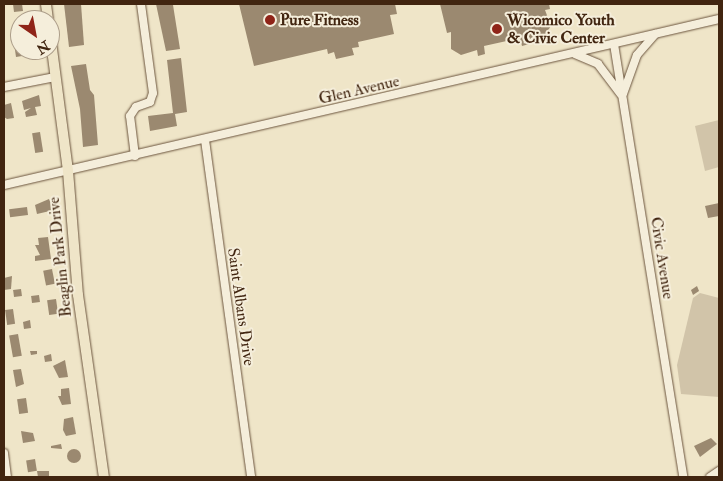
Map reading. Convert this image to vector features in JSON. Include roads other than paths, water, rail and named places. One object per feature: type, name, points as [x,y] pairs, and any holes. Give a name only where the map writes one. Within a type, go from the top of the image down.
[{"type":"main road","name":"Beaglin Park Drive","points":[[52,60],[68,171],[78,295],[104,477]]},
{"type":"street","points":[[135,156],[130,116],[136,106],[150,102],[154,94],[142,4]]},
{"type":"street","name":"Glen Avenue","points":[[4,185],[205,140],[719,19]]},
{"type":"street","points":[[623,96],[638,55],[655,34]]},
{"type":"street","name":"Civic Avenue","points":[[614,44],[682,477]]},
{"type":"street","points":[[573,53],[598,64],[623,96]]},
{"type":"street","points":[[4,88],[54,77]]},
{"type":"street","name":"Saint Albans Drive","points":[[205,140],[251,477]]},
{"type":"street","points":[[4,453],[7,477]]},
{"type":"street","points":[[710,477],[719,471]]},
{"type":"place","name":"Pure Fitness","points":[[270,20]]},
{"type":"place","name":"Wicomico Youth & Civic Center","points":[[497,29]]}]
